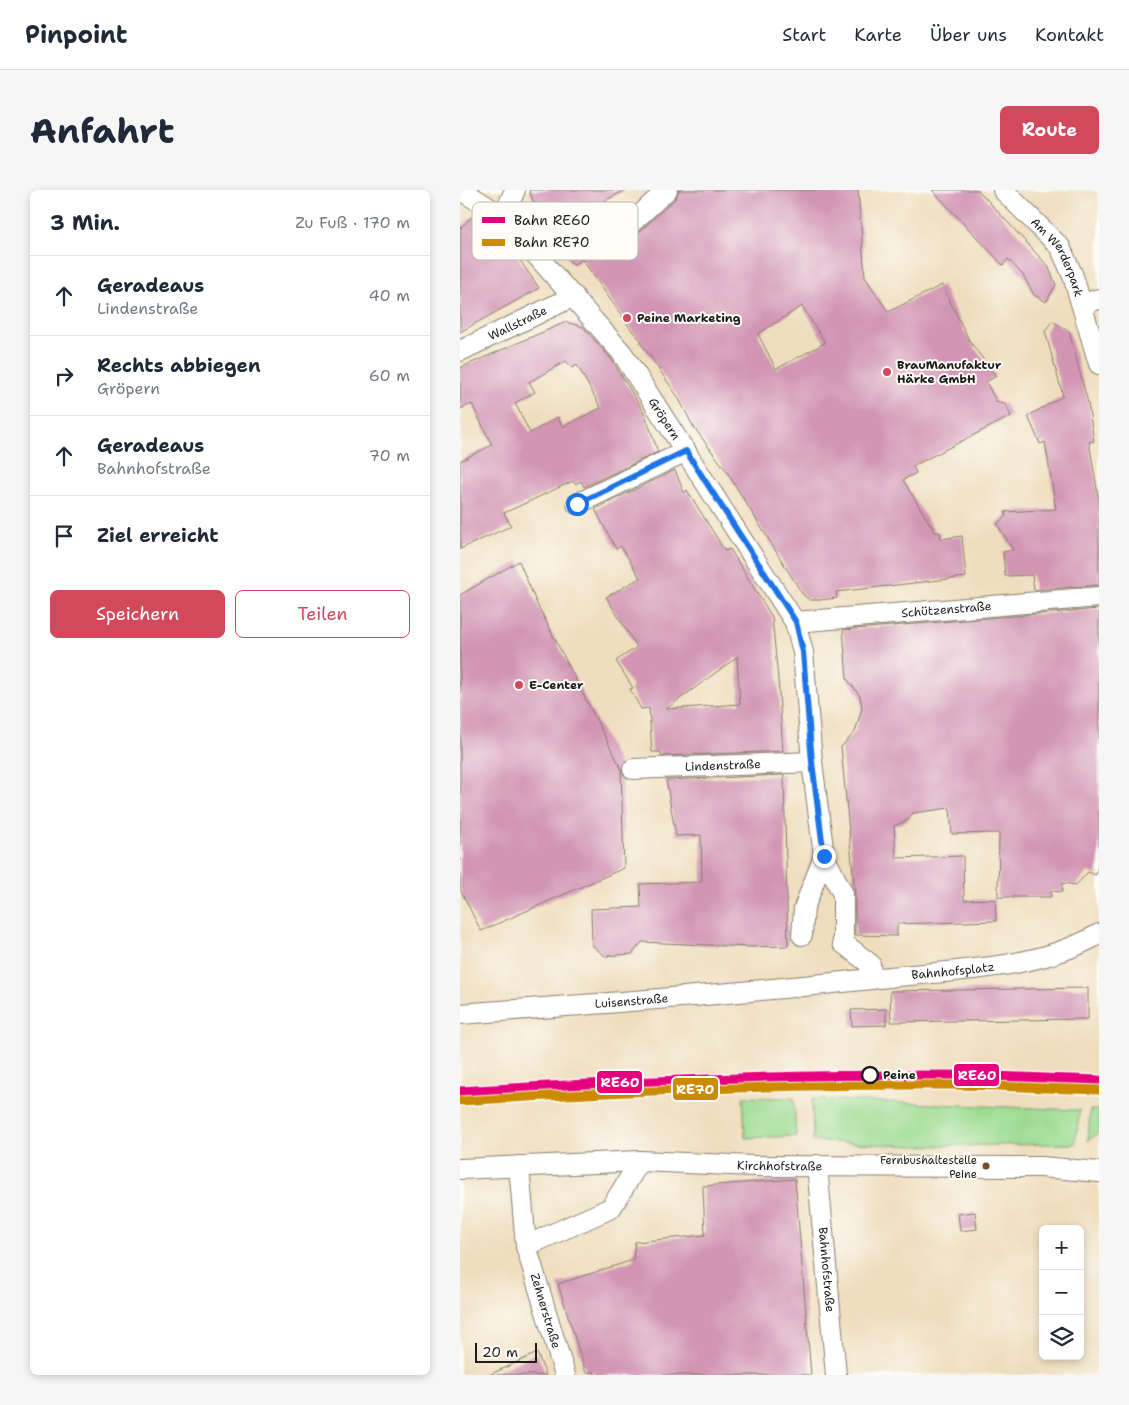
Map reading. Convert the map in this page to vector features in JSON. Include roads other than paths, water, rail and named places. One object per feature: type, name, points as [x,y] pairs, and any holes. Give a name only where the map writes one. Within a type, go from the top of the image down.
[{"type":"street","points":[[510,202],[515,190]]},
{"type":"street","points":[[638,217],[667,190]]},
{"type":"street","name":"Am Werderpark","points":[[1003,190],[1060,247],[1090,301],[1099,364]]},
{"type":"street","name":"Gröpern","points":[[463,196],[474,202]]},
{"type":"street","name":"Gröpern","points":[[542,260],[622,353],[796,622]]},
{"type":"street","name":"Wallstraße","points":[[460,351],[574,296]]},
{"type":"street","points":[[577,504],[686,451]]},
{"type":"street","name":"Schützenstraße","points":[[796,622],[1099,597]]},
{"type":"street","points":[[796,622],[803,652],[812,762],[824,856],[843,894],[843,942],[870,964],[871,979]]},
{"type":"street","name":"Lindenstraße","points":[[633,769],[812,762]]},
{"type":"street","points":[[802,935],[804,908],[824,856]]},
{"type":"street","name":"Bahnhofsplatz","points":[[804,987],[991,966],[1036,957],[1085,942],[1099,934]]},
{"type":"street","name":"Luisenstraße","points":[[460,1014],[804,987]]},
{"type":"street","points":[[526,1246],[612,1208],[640,1161]]},
{"type":"street","name":"Kirchhofstraße","points":[[460,1169],[640,1161],[737,1165],[1031,1167],[1099,1172]]},
{"type":"street","name":"Bahnhofstraße","points":[[817,1165],[836,1375]]},
{"type":"street","name":"Zehnerstraße","points":[[519,1166],[526,1246],[564,1375]]},
{"type":"rail line","name":"RE60","points":[[460,1091],[643,1081],[765,1077],[967,1075],[1099,1080]]},
{"type":"rail line","name":"RE70","points":[[461,1101],[643,1091],[765,1087],[967,1085],[1099,1090]]},
{"type":"place","name":"Peine Marketing","points":[[627,318]]},
{"type":"place","name":"BrauManufaktur Härke GmbH","points":[[887,372]]},
{"type":"place","name":"E-Center","points":[[519,685]]},
{"type":"place","name":"Peine","points":[[870,1075]]},
{"type":"place","name":"Fernbushaltestelle Peine","points":[[986,1166]]}]
